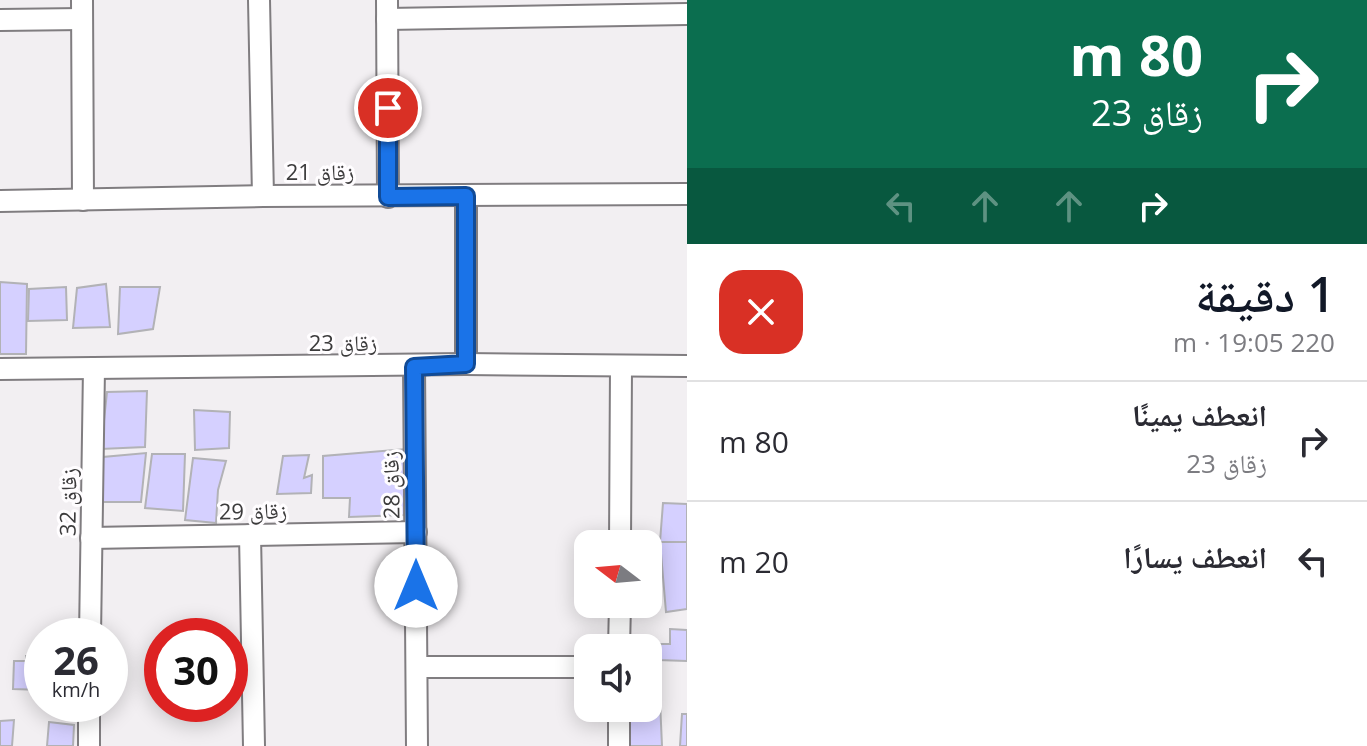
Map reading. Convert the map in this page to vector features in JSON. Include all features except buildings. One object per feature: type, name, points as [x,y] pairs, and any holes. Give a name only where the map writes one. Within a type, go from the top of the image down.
[{"type":"street","points":[[259,0],[263,196]]},
{"type":"street","points":[[388,197],[387,10],[550,8],[687,14]]},
{"type":"street","points":[[0,20],[82,9],[83,200]]},
{"type":"street","name":"زقاق 21","points":[[0,201],[687,194]]},
{"type":"street","points":[[466,196],[466,364]]},
{"type":"street","name":"زقاق 23","points":[[0,369],[414,367],[466,364],[687,366]]},
{"type":"street","name":"زقاق 28","points":[[414,367],[417,746]]},
{"type":"street","points":[[620,530],[621,367]]},
{"type":"street","name":"زقاق 32","points":[[90,618],[94,368]]},
{"type":"street","name":"زقاق 29","points":[[91,538],[416,532]]},
{"type":"street","points":[[250,535],[254,746]]},
{"type":"street","points":[[417,667],[574,667]]},
{"type":"street","points":[[89,722],[89,746]]},
{"type":"street","points":[[619,722],[619,746]]},
{"type":"route","points":[[388,108],[388,197],[466,196],[466,364],[414,367],[416,586]]}]
